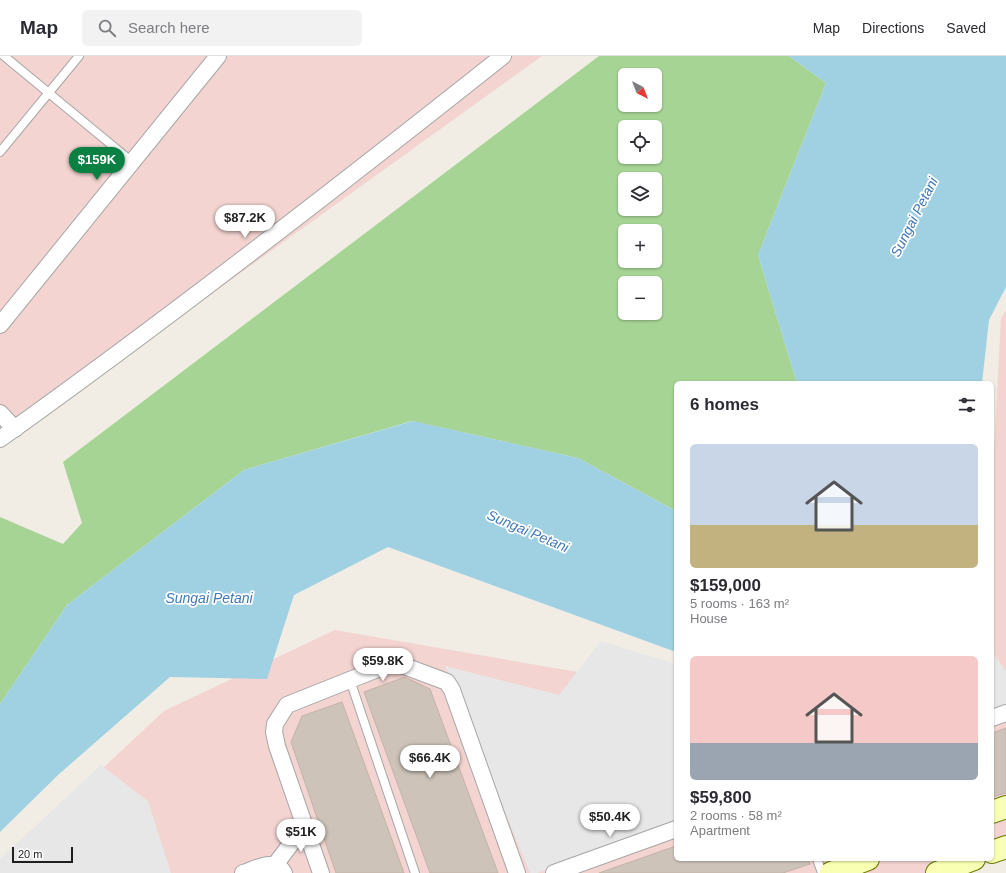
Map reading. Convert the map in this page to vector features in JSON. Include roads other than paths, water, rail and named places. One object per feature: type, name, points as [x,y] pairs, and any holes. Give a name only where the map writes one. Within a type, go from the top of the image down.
[{"type":"street","points":[[0,325],[218,56]]},
{"type":"street","points":[[0,439],[241,260],[503,56]]},
{"type":"street","points":[[0,413],[15,429]]},
{"type":"street","points":[[321,873],[277,746],[274,732],[275,724],[287,705],[390,664],[399,664],[447,682],[452,690],[517,873]]},
{"type":"street","points":[[994,717],[1006,713]]},
{"type":"street","points":[[994,811],[1006,807]]},
{"type":"street","points":[[244,873],[266,865],[279,869],[305,825]]},
{"type":"street","points":[[554,873],[674,830]]},
{"type":"street","points":[[994,851],[1006,847]]},
{"type":"street","points":[[831,873],[863,861]]},
{"type":"street","points":[[937,873],[969,861]]},
{"type":"lane","points":[[4,56],[131,162]]},
{"type":"lane","points":[[0,152],[79,56]]},
{"type":"lane","points":[[350,680],[415,873]]},
{"type":"lane","points":[[818,861],[822,873]]},
{"type":"water","name":"Sungai Petani","points":[[789,56],[1006,56],[1006,287],[989,320],[982,381],[796,381],[758,255],[826,83]]},
{"type":"water","name":"Sungai Petani","points":[[413,421],[578,458],[674,510],[674,651],[388,547],[294,595],[267,679],[170,677],[58,775],[0,832],[0,704],[67,605],[244,470]]}]
